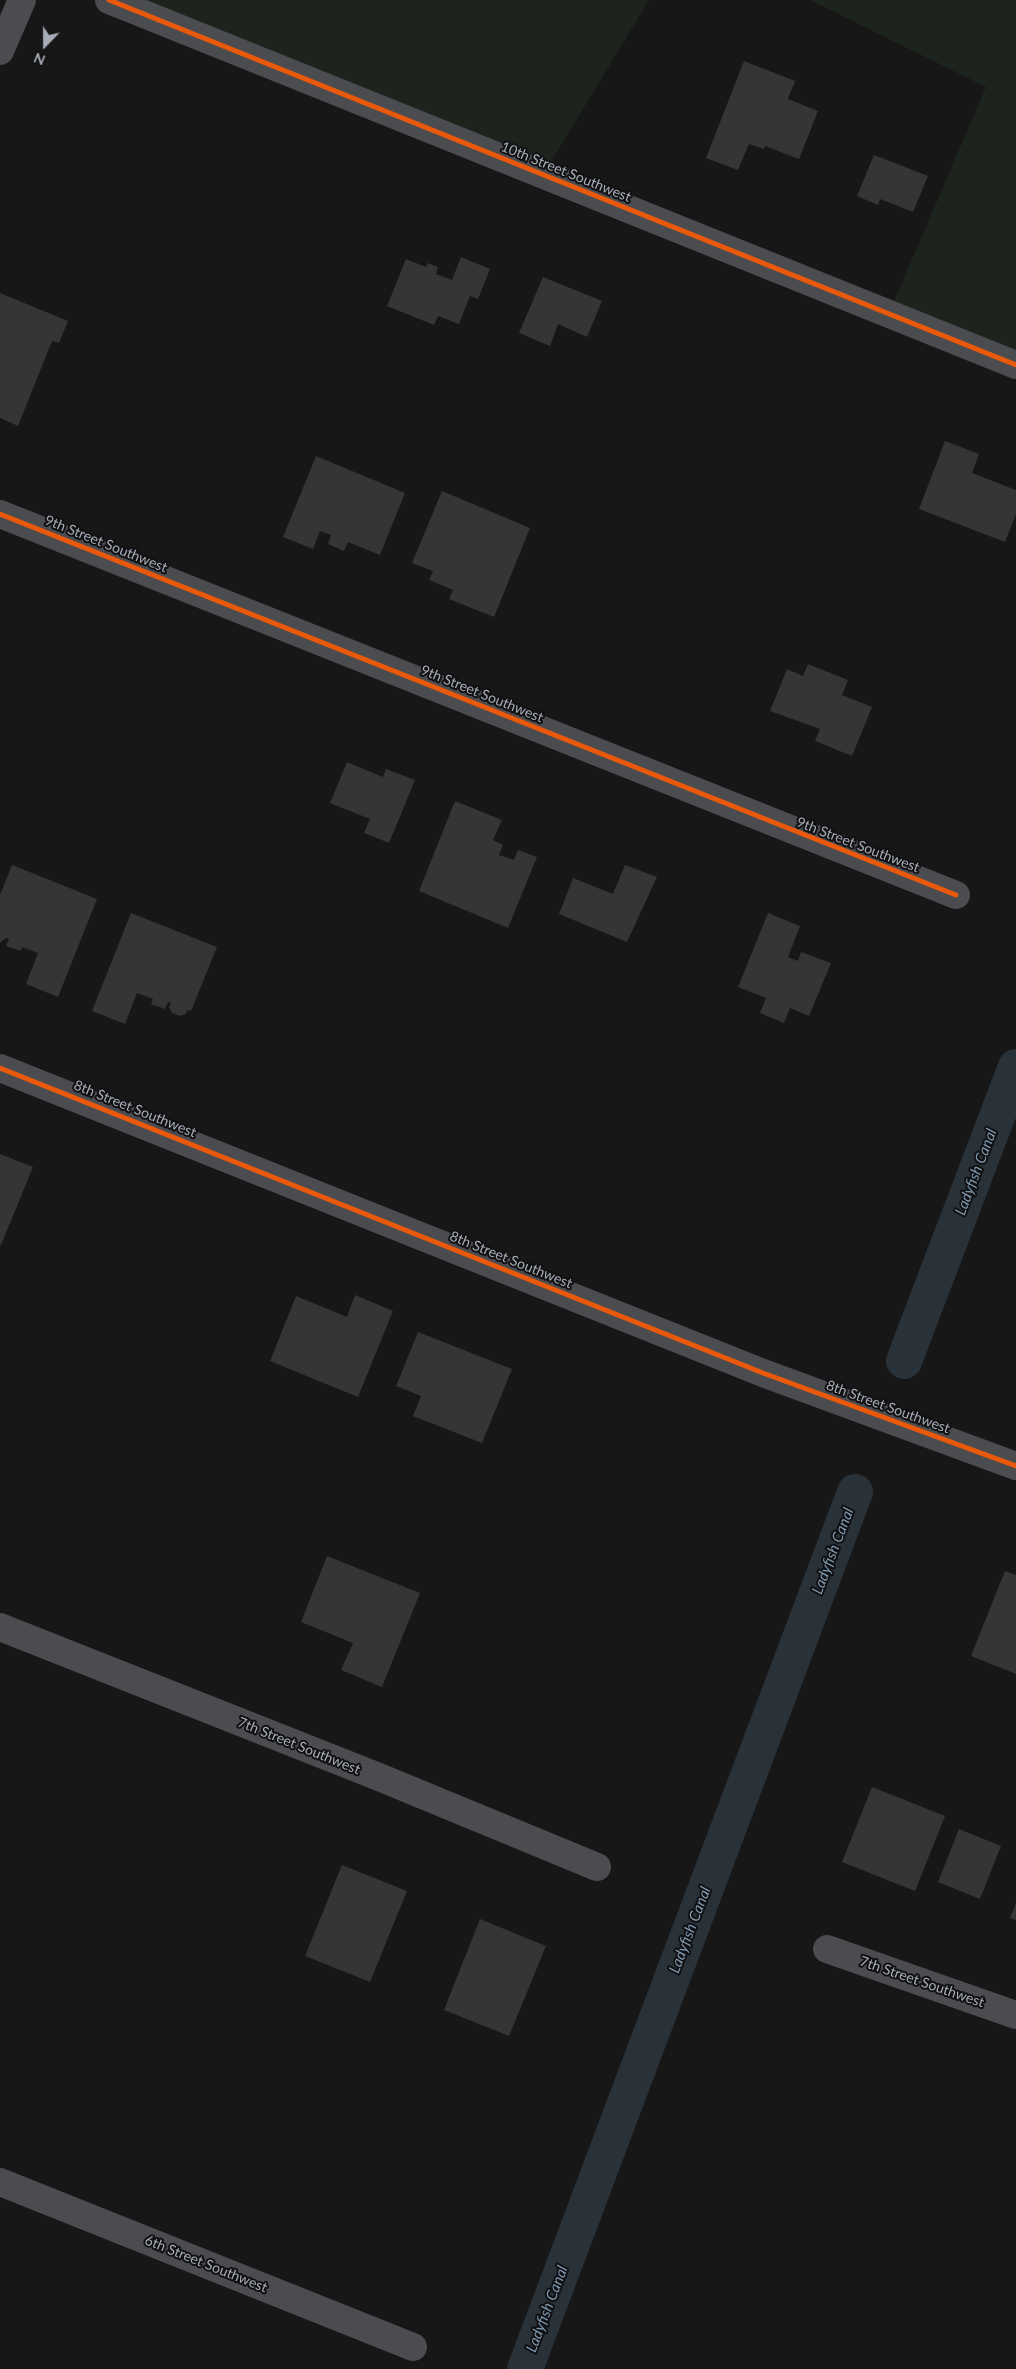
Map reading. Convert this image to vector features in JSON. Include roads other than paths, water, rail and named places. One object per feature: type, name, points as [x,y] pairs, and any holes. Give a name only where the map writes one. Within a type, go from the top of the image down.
[{"type":"street","points":[[0,51],[22,0]]},
{"type":"street","name":"10th Street Southwest","points":[[108,0],[1016,364]]},
{"type":"street","name":"9th Street Southwest","points":[[0,514],[956,895]]},
{"type":"street","name":"8th Street Southwest","points":[[0,1068],[754,1369],[1016,1466]]},
{"type":"street","name":"7th Street Southwest","points":[[0,1627],[379,1777],[597,1867]]},
{"type":"street","name":"7th Street Southwest","points":[[827,1950],[1016,2015]]},
{"type":"street","name":"6th Street Southwest","points":[[0,2182],[413,2347]]},
{"type":"waterway","name":"Ladyfish Canal","points":[[904,1361],[1016,1067]]},
{"type":"waterway","name":"Ladyfish Canal","points":[[525,2369],[855,1492]]}]
